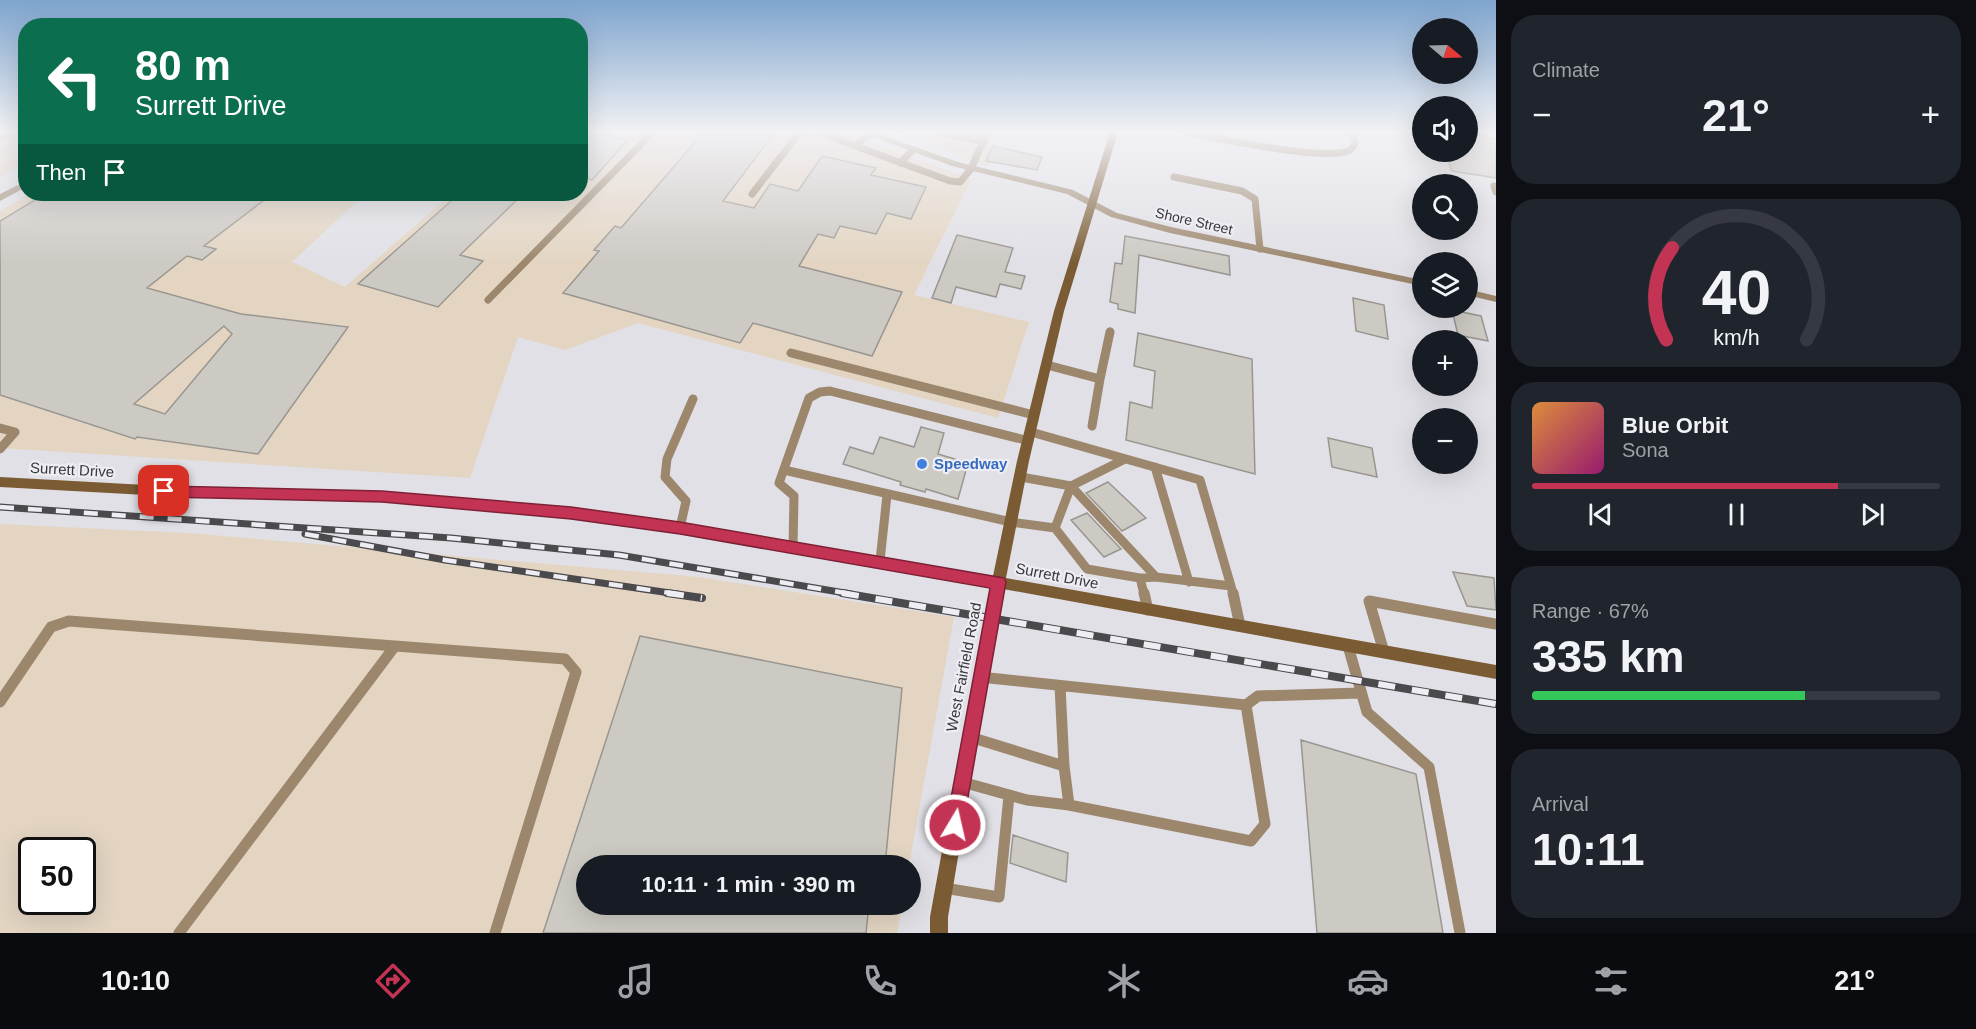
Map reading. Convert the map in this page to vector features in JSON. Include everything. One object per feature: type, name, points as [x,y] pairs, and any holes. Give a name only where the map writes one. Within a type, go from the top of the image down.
[{"type":"street","name":"Shore Street","points":[[999,176],[1070,192],[1114,215],[1170,230],[1412,281]]},
{"type":"street","name":"West Fairfield Road","points":[[939,933],[944,888],[980,677],[1011,522],[1059,311],[1101,176]]},
{"type":"street","points":[[0,198],[18,188]]},
{"type":"street","points":[[1478,294],[1496,298]]},
{"type":"street","name":"Surrett Drive","points":[[0,482],[164,491],[382,497],[571,513],[680,528],[880,561],[1496,672]]},
{"type":"lane","points":[[588,198],[610,176]]},
{"type":"lane","points":[[752,194],[766,176]]},
{"type":"lane","points":[[935,176],[960,182],[965,176]]},
{"type":"lane","points":[[1174,177],[1242,191],[1255,199],[1260,249]]},
{"type":"lane","points":[[1496,186],[1494,186],[1496,192]]},
{"type":"lane","points":[[488,300],[585,201]]},
{"type":"lane","points":[[1092,426],[1110,331]]},
{"type":"lane","points":[[791,353],[1034,415]]},
{"type":"lane","points":[[1047,365],[1100,379]]},
{"type":"lane","points":[[793,547],[794,496],[779,483],[809,398],[820,392],[830,391],[1125,459],[1200,480],[1231,586],[1240,626]]},
{"type":"lane","points":[[680,528],[686,501],[665,477],[667,459],[693,399]]},
{"type":"lane","points":[[0,428],[15,432],[0,449]]},
{"type":"lane","points":[[1055,528],[1071,486],[1125,459]]},
{"type":"lane","points":[[1155,467],[1189,582]]},
{"type":"lane","points":[[784,470],[1011,522],[1055,528],[1087,569],[1140,578],[1156,577],[1231,586]]},
{"type":"lane","points":[[1021,477],[1071,486],[1156,577]]},
{"type":"lane","points":[[880,561],[887,495]]},
{"type":"lane","points":[[1140,578],[1148,610]]},
{"type":"lane","points":[[1383,652],[1369,601],[1496,624]]},
{"type":"lane","points":[[0,702],[51,627],[69,621],[565,659],[576,672],[495,933]]},
{"type":"lane","points":[[1348,645],[1367,712],[1429,767],[1460,933]]},
{"type":"lane","points":[[179,933],[395,646]]},
{"type":"lane","points":[[980,677],[1246,705],[1258,696],[1360,693]]},
{"type":"lane","points":[[1060,686],[1064,766],[1069,805]]},
{"type":"lane","points":[[962,783],[1009,795],[1251,840],[1265,824],[1246,705]]},
{"type":"lane","points":[[970,738],[1064,766]]},
{"type":"lane","points":[[944,888],[999,897],[1009,795]]},
{"type":"shaded area","points":[[588,176],[962,176],[971,179],[914,295],[1029,322],[998,418],[638,323],[565,350],[518,337],[470,478],[0,448],[0,211],[18,200],[357,201],[292,262],[345,287],[443,201],[588,201]]},
{"type":"shaded area","points":[[0,524],[188,533],[699,577],[954,617],[911,855],[576,855],[576,915],[900,915],[897,933],[0,933]]},
{"type":"building","points":[[588,176],[596,176],[592,180],[588,179]]},
{"type":"building","points":[[666,176],[742,176],[723,201],[754,208],[770,184],[798,191],[809,176],[873,176],[926,187],[911,219],[887,213],[876,234],[840,226],[834,238],[818,234],[799,266],[902,292],[872,356],[753,323],[740,343],[563,293],[599,251],[594,250],[615,226],[621,228]]},
{"type":"building","points":[[33,201],[263,201],[204,246],[216,249],[202,260],[187,256],[147,288],[241,314],[348,327],[258,454],[137,437],[135,439],[0,395],[0,221]],"holes":[[[224,326],[232,334],[165,414],[134,404]]]},
{"type":"building","points":[[451,201],[516,201],[460,255],[483,261],[438,307],[358,284]]},
{"type":"building","points":[[957,235],[1013,248],[1005,272],[1025,276],[1021,289],[1000,284],[996,297],[956,287],[951,303],[932,298]]},
{"type":"building","points":[[1125,236],[1229,256],[1230,275],[1139,255],[1135,313],[1118,309],[1118,304],[1110,302],[1115,263],[1122,264]]},
{"type":"building","points":[[1353,298],[1384,305],[1388,339],[1356,331]]},
{"type":"building","points":[[1481,316],[1488,341],[1478,339],[1478,330],[1457,330],[1454,318]]},
{"type":"building","points":[[1138,333],[1252,359],[1255,474],[1126,440],[1130,402],[1152,408],[1155,371],[1134,366]]},
{"type":"building","points":[[921,427],[944,433],[938,454],[968,463],[958,499],[926,489],[925,492],[900,485],[901,482],[843,464],[850,447],[873,454],[880,437],[914,447]]},
{"type":"building","points":[[1328,438],[1372,448],[1377,477],[1332,467]]},
{"type":"building","points":[[1108,482],[1146,518],[1122,531],[1086,493]]},
{"type":"building","points":[[1087,513],[1121,549],[1104,557],[1071,520]]},
{"type":"building","points":[[1453,572],[1494,578],[1496,610],[1467,606]]},
{"type":"building","points":[[640,636],[902,688],[886,855],[576,855],[576,915],[868,915],[866,933],[543,933]]},
{"type":"building","points":[[1301,740],[1416,774],[1443,933],[1317,933]]},
{"type":"building","points":[[1013,835],[1068,853],[1066,882],[1010,863]]},
{"type":"railway","points":[[0,507],[451,538],[619,555],[851,594]]},
{"type":"railway","points":[[305,534],[445,560],[677,594]]},
{"type":"railway","points":[[667,593],[702,598]]},
{"type":"railway","points":[[842,593],[1496,704]]},
{"type":"place","name":"Speedway","points":[[922,464]]},
{"type":"route","points":[[164,491],[382,497],[571,513],[680,528],[999,582],[955,825]]}]
